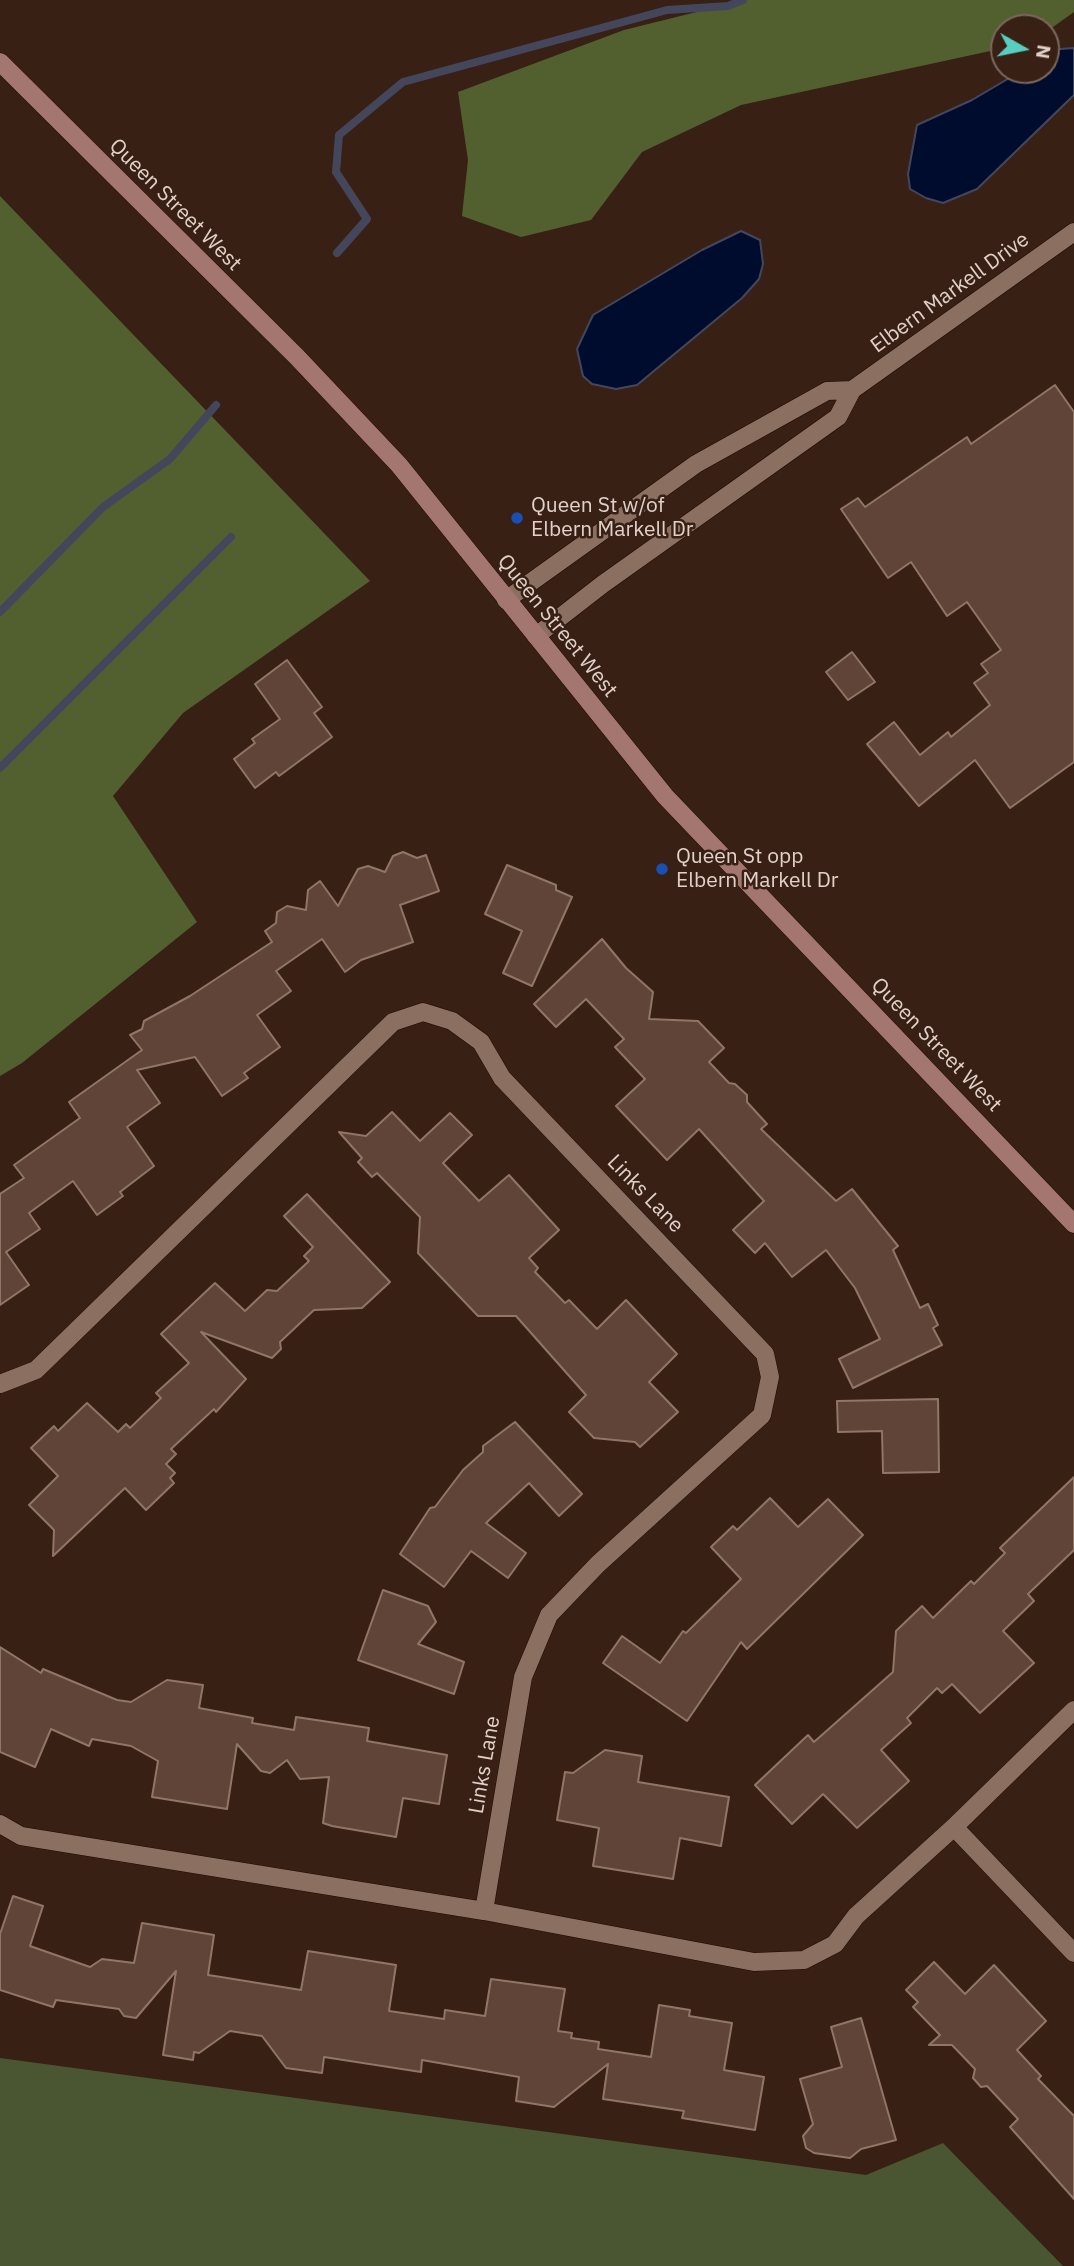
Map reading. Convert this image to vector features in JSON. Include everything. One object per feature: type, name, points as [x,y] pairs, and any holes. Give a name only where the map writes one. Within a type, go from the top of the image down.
[{"type":"main road","name":"Queen Street West","points":[[0,62],[399,465],[665,796],[1074,1224]]},
{"type":"street","name":"Elbern Markell Drive","points":[[536,636],[838,417],[852,390],[1074,232]]},
{"type":"street","name":"Elbern Markell Drive","points":[[506,600],[696,464],[827,391],[852,390]]},
{"type":"street","name":"Links Lane","points":[[0,1384],[36,1370],[393,1022],[423,1013],[452,1021],[481,1042],[502,1078],[765,1354],[771,1377],[762,1415],[598,1564],[549,1615],[523,1677],[484,1911]]},
{"type":"street","points":[[0,1824],[21,1836],[484,1911],[754,1962],[804,1960],[835,1944],[856,1916],[954,1827],[1074,1710]]},
{"type":"street","points":[[954,1827],[1074,1953]]},
{"type":"green space","points":[[745,0],[1074,0],[1074,12],[1060,22],[1060,14],[990,14],[990,51],[741,105],[642,152],[591,220],[521,237],[462,216],[468,160],[458,92],[624,30]]},
{"type":"green space","points":[[0,196],[370,581],[183,713],[113,796],[197,922],[22,1063],[0,1076]]},
{"type":"green space","points":[[0,2058],[866,2175],[943,2143],[1063,2266],[0,2266]]},
{"type":"water","points":[[1074,48],[1074,95],[977,189],[943,203],[910,189],[908,174],[917,125],[972,100],[999,84],[1060,84],[1060,49]]},
{"type":"water","points":[[741,231],[760,240],[763,264],[759,279],[742,298],[637,385],[616,389],[592,384],[583,376],[577,349],[593,315],[702,250]]},
{"type":"building","points":[[1055,385],[1074,412],[1074,762],[1010,808],[975,760],[919,806],[867,744],[894,722],[920,755],[948,732],[951,737],[990,705],[974,683],[988,673],[981,664],[1001,650],[967,602],[947,616],[911,562],[888,578],[841,509],[858,498],[865,507],[967,437],[971,444]]},
{"type":"building","points":[[852,652],[875,682],[848,700],[826,672]]},
{"type":"building","points":[[287,660],[322,707],[314,713],[332,737],[279,776],[276,772],[255,788],[234,759],[255,743],[252,739],[280,719],[255,684]]},
{"type":"building","points":[[403,852],[417,858],[426,855],[439,891],[400,905],[413,942],[361,960],[345,972],[322,939],[276,971],[291,991],[257,1015],[280,1047],[244,1073],[248,1078],[222,1096],[195,1057],[137,1070],[160,1103],[127,1127],[154,1166],[120,1192],[123,1196],[97,1215],[73,1181],[29,1213],[40,1229],[6,1252],[29,1285],[0,1305],[0,1194],[24,1178],[14,1165],[80,1118],[69,1102],[142,1050],[130,1035],[142,1029],[144,1021],[190,996],[272,942],[265,931],[276,923],[277,912],[287,906],[306,910],[308,890],[320,881],[338,906],[358,869],[368,866],[385,872],[393,856]]},
{"type":"building","points":[[507,865],[556,885],[556,890],[572,897],[532,986],[503,973],[522,931],[485,914]]},
{"type":"building","points":[[602,939],[626,968],[653,992],[649,1019],[698,1021],[724,1048],[709,1062],[729,1083],[735,1084],[747,1095],[747,1102],[767,1124],[761,1129],[836,1201],[852,1189],[898,1246],[893,1250],[920,1308],[928,1304],[938,1325],[933,1328],[942,1345],[853,1388],[839,1359],[880,1339],[855,1288],[826,1250],[792,1277],[765,1243],[755,1253],[733,1230],[764,1201],[699,1129],[667,1160],[616,1106],[645,1079],[615,1047],[624,1039],[586,999],[556,1027],[534,1004]]},
{"type":"building","points":[[392,1112],[420,1141],[450,1113],[472,1135],[443,1163],[479,1201],[509,1175],[559,1230],[529,1258],[538,1268],[535,1272],[565,1303],[569,1300],[597,1329],[626,1300],[677,1354],[649,1382],[678,1412],[640,1447],[635,1442],[594,1438],[569,1412],[586,1395],[516,1316],[478,1316],[418,1253],[420,1217],[377,1173],[372,1177],[358,1162],[362,1158],[339,1132],[366,1136]]},
{"type":"building","points":[[307,1194],[390,1282],[362,1308],[314,1310],[280,1342],[281,1349],[272,1358],[201,1332],[246,1379],[216,1412],[214,1409],[171,1449],[176,1454],[166,1464],[175,1473],[170,1478],[174,1483],[146,1510],[125,1488],[53,1556],[54,1530],[29,1505],[58,1476],[31,1448],[54,1426],[58,1431],[87,1403],[118,1432],[126,1424],[130,1428],[161,1398],[156,1393],[189,1363],[161,1334],[215,1283],[245,1311],[267,1290],[277,1291],[309,1261],[304,1256],[313,1247],[284,1216]]},
{"type":"building","points":[[938,1399],[939,1472],[883,1473],[882,1431],[838,1432],[837,1401]]},
{"type":"building","points":[[515,1422],[582,1494],[559,1516],[529,1483],[486,1523],[526,1553],[508,1578],[471,1551],[444,1587],[400,1554],[430,1508],[435,1507],[463,1470],[483,1452],[483,1446]]},
{"type":"building","points":[[1074,1477],[1074,1550],[1028,1594],[1034,1601],[1003,1631],[1034,1663],[980,1713],[952,1684],[942,1693],[937,1688],[907,1718],[911,1723],[881,1750],[909,1781],[857,1828],[823,1794],[792,1824],[755,1785],[808,1735],[814,1742],[893,1672],[896,1631],[922,1606],[933,1618],[971,1581],[974,1584],[1005,1553],[1000,1548]]},
{"type":"building","points":[[770,1498],[798,1527],[828,1499],[863,1535],[747,1649],[741,1642],[687,1721],[603,1663],[622,1636],[660,1663],[683,1631],[686,1633],[741,1579],[711,1547],[733,1526],[737,1530]]},
{"type":"building","points":[[383,1590],[428,1606],[436,1622],[418,1644],[464,1662],[454,1694],[358,1660]]},
{"type":"building","points":[[0,1647],[41,1673],[43,1669],[117,1700],[131,1702],[167,1680],[203,1685],[199,1708],[253,1718],[252,1723],[294,1730],[296,1717],[369,1728],[367,1741],[447,1755],[439,1804],[403,1798],[396,1837],[332,1826],[323,1823],[329,1777],[300,1779],[287,1760],[270,1773],[261,1771],[237,1744],[227,1809],[152,1797],[158,1761],[131,1746],[92,1739],[89,1746],[51,1729],[35,1767],[0,1752]]},
{"type":"building","points":[[605,1750],[642,1756],[638,1782],[729,1797],[721,1846],[680,1838],[673,1879],[593,1866],[599,1828],[557,1820],[565,1772],[573,1773]]},
{"type":"building","points":[[13,1896],[43,1906],[30,1946],[90,1967],[102,1959],[134,1963],[142,1923],[214,1935],[208,1975],[301,1990],[308,1951],[396,1965],[389,2011],[444,2019],[445,2010],[485,2016],[491,1979],[565,1989],[558,2031],[572,2033],[571,2038],[599,2042],[598,2049],[651,2057],[659,2005],[690,2010],[689,2016],[732,2023],[724,2070],[764,2077],[755,2130],[682,2118],[684,2111],[603,2099],[608,2064],[554,2107],[516,2101],[519,2077],[422,2060],[421,2072],[324,2057],[322,2073],[286,2068],[262,2036],[230,2031],[199,2053],[194,2052],[193,2060],[163,2055],[176,1971],[136,2018],[124,2016],[119,2009],[56,2000],[53,2007],[0,1990],[0,1934]]},
{"type":"building","points":[[934,1962],[965,1994],[994,1965],[1046,2021],[1017,2050],[1041,2076],[1038,2079],[1074,2116],[1074,2199],[1010,2127],[1018,2119],[987,2086],[981,2087],[973,2078],[975,2069],[952,2045],[929,2045],[940,2035],[913,2007],[918,2002],[906,1990]]},
{"type":"building","points":[[861,2018],[896,2140],[861,2149],[850,2158],[814,2153],[806,2148],[803,2136],[813,2124],[800,2079],[842,2067],[831,2027]]},
{"type":"waterway","points":[[337,253],[367,219],[336,172],[339,135],[403,82],[667,10],[728,6],[743,0]]},
{"type":"waterway","points":[[0,612],[103,507],[170,459],[216,405]]},
{"type":"waterway","points":[[0,768],[231,537]]},
{"type":"place","name":"Queen St w/of Elbern Markell Dr","points":[[517,518]]},
{"type":"place","name":"Queen St opp Elbern Markell Dr","points":[[662,869]]}]
